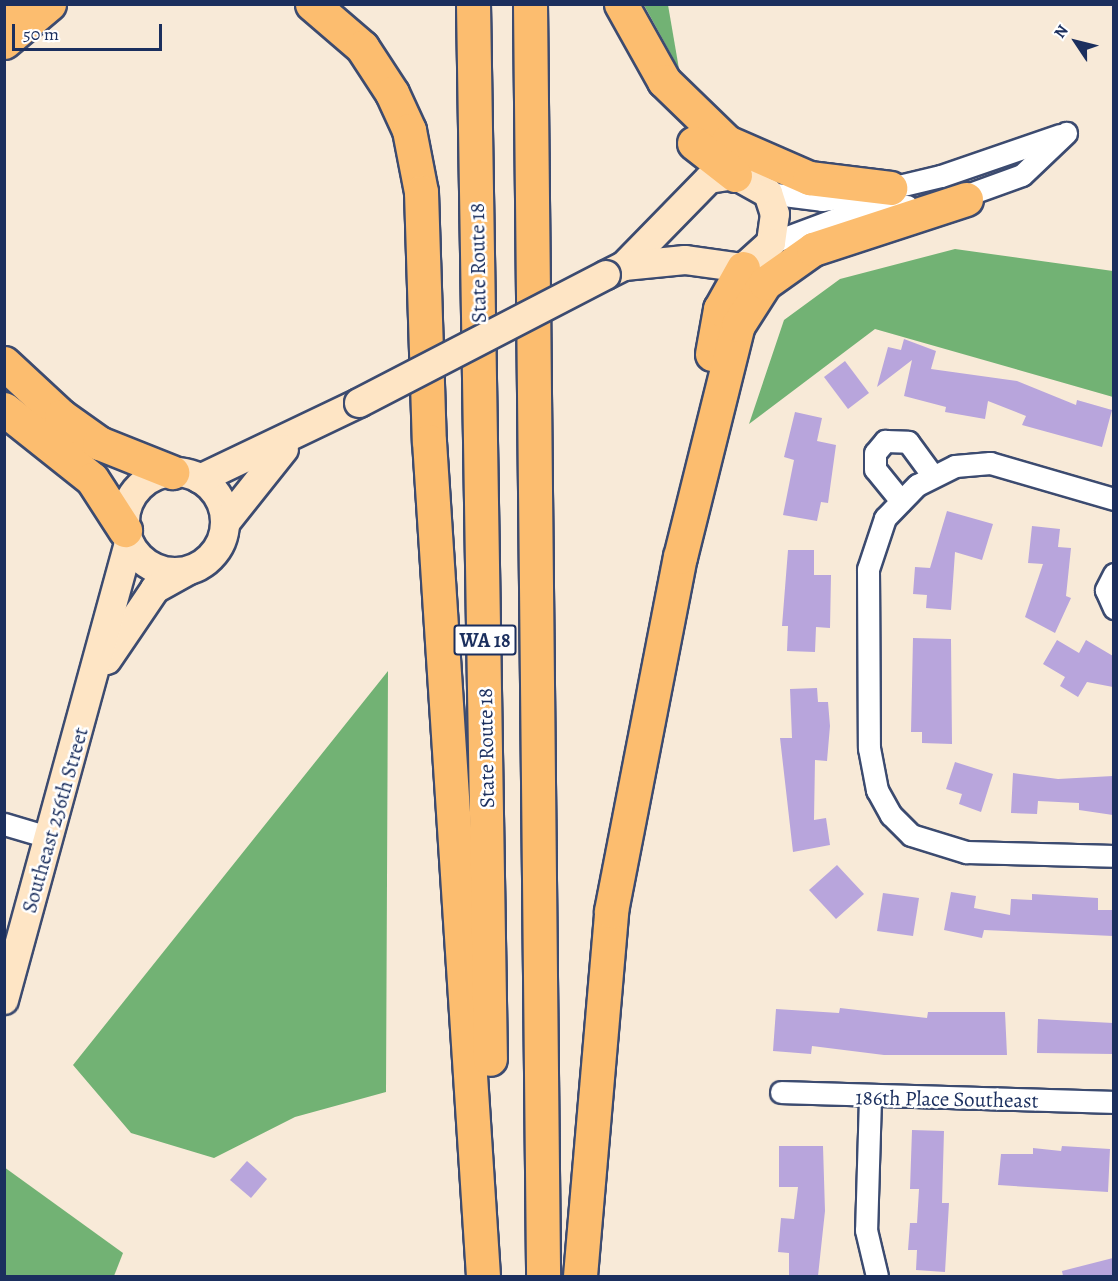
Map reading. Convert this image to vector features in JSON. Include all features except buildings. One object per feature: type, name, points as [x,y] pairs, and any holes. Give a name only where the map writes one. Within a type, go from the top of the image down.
[{"type":"highway","points":[[4,42],[49,4]]},
{"type":"highway","points":[[312,4],[362,47],[392,93],[409,130],[421,192],[431,465],[483,1276]]},
{"type":"highway","name":"State Route 18","points":[[473,4],[493,1276]]},
{"type":"highway","name":"WA 18","points":[[530,4],[543,1276]]},
{"type":"highway","points":[[611,4],[624,55],[652,98],[683,133],[735,175]]},
{"type":"highway","points":[[621,4],[664,81],[727,142],[809,178],[890,188]]},
{"type":"highway","points":[[580,1276],[611,911],[680,557],[738,325],[765,284],[813,249],[966,199]]},
{"type":"highway","points":[[680,557],[693,427],[720,309],[742,268]]},
{"type":"highway","points":[[4,363],[61,416],[99,443],[186,475]]},
{"type":"highway","points":[[4,409],[92,478],[127,537]]},
{"type":"main road","points":[[298,435],[226,522],[215,554],[187,571],[153,568],[127,537],[131,498],[141,485],[186,475],[298,435],[615,270],[698,185],[735,175],[768,194],[775,214],[771,243],[742,268],[685,260],[615,270]]},
{"type":"main road","points":[[186,475],[219,497],[226,522]]},
{"type":"main road","name":"Southeast 256th Street","points":[[4,1000],[48,837],[96,674],[127,537]]},
{"type":"main road","name":"Southeast 256th Street","points":[[96,674],[155,589],[187,571]]},
{"type":"street","points":[[768,194],[822,200],[890,188],[1066,134],[1022,175],[966,199],[841,217],[771,243]]},
{"type":"street","points":[[901,501],[875,469],[875,453],[885,441],[908,442],[925,481]]},
{"type":"street","points":[[1113,498],[990,463],[955,466],[925,481],[885,518],[867,569],[869,748],[877,790],[911,834],[966,852],[1113,856]]},
{"type":"street","points":[[1113,574],[1106,590],[1113,608]]},
{"type":"street","points":[[4,824],[48,837]]},
{"type":"street","name":"186th Place Southeast","points":[[781,1092],[870,1098],[1113,1102]]},
{"type":"street","points":[[870,1098],[866,1230],[877,1276]]},
{"type":"green space","points":[[644,5],[668,5],[679,69]]},
{"type":"green space","points":[[955,249],[1113,271],[1113,397],[875,329],[749,424],[784,320],[840,279]]},
{"type":"green space","points":[[388,671],[386,1092],[295,1117],[214,1158],[131,1133],[73,1065]]},
{"type":"green space","points":[[4,1167],[123,1253],[114,1276],[5,1276]]}]
